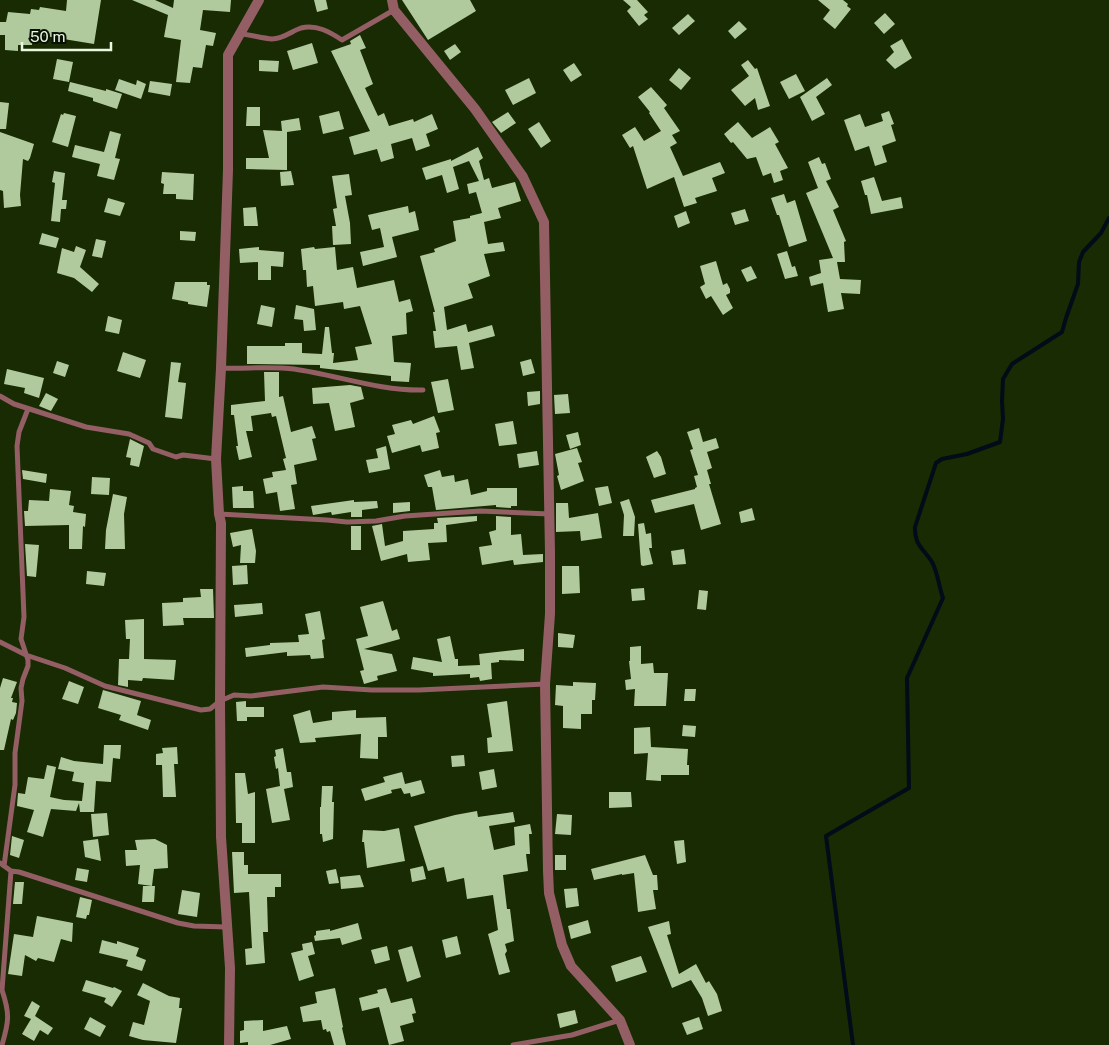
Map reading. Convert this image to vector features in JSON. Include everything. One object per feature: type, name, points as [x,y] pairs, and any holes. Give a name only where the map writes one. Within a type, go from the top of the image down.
[{"type":"street","points":[[229,1045],[230,968],[221,837],[221,523],[218,514],[216,459],[228,170],[228,55],[259,0]]},
{"type":"street","points":[[393,5],[475,109],[523,177],[543,217],[547,306],[550,614],[545,684],[549,893],[562,945],[571,966],[620,1020],[630,1045]]},
{"type":"lane","points":[[240,34],[273,39],[293,34],[300,28],[318,28],[342,40],[393,5]]},
{"type":"lane","points":[[221,368],[293,369],[377,386],[402,390],[423,390]]},
{"type":"lane","points":[[0,396],[14,404],[86,427],[129,434],[149,443],[154,449],[176,457],[183,455],[216,459]]},
{"type":"lane","points":[[28,409],[19,432],[17,446],[24,617],[21,639],[28,666],[21,688],[22,701],[15,753],[15,785],[2,864],[11,871],[178,923],[194,926],[227,927]]},
{"type":"lane","points":[[218,514],[347,522],[480,511],[549,514]]},
{"type":"lane","points":[[0,642],[26,655],[65,668],[105,686],[201,710],[210,709],[220,701],[234,695],[251,696],[323,687],[419,690],[545,684]]},
{"type":"lane","points":[[3,1044],[8,1026],[7,1006],[2,990],[11,871]]},
{"type":"lane","points":[[513,1045],[572,1035],[620,1020]]},
{"type":"building","points":[[67,0],[101,0],[94,44],[33,34],[32,45],[18,45],[18,51],[5,50],[5,35],[0,35],[0,22],[6,22],[8,12],[30,14],[31,9],[39,10],[40,7],[66,11]]},
{"type":"building","points":[[132,0],[155,0],[173,8],[174,0],[231,0],[230,12],[203,10],[200,30],[216,33],[213,46],[206,45],[202,68],[193,67],[190,83],[176,82],[181,40],[164,37],[168,15]]},
{"type":"building","points":[[314,0],[326,0],[328,9],[317,12]]},
{"type":"building","points":[[402,0],[470,0],[476,11],[428,40]]},
{"type":"building","points":[[623,0],[637,0],[648,12],[644,15],[648,19],[639,26],[627,11],[631,7]]},
{"type":"building","points":[[818,0],[843,0],[851,9],[835,29],[823,19],[830,10]]},
{"type":"building","points":[[885,13],[895,24],[884,34],[874,23]]},
{"type":"building","points":[[688,14],[695,21],[679,35],[672,28]]},
{"type":"building","points":[[739,21],[747,29],[735,39],[728,31]]},
{"type":"building","points":[[360,35],[366,48],[360,50],[373,84],[365,88],[378,116],[384,113],[389,126],[413,119],[414,122],[432,114],[438,129],[426,134],[430,146],[416,151],[412,138],[391,144],[394,158],[381,162],[377,149],[354,155],[349,137],[370,131],[331,51],[351,44],[350,41]]},
{"type":"building","points":[[902,39],[912,58],[895,69],[886,60],[894,52],[890,46]]},
{"type":"building","points":[[312,43],[318,63],[293,70],[287,51]]},
{"type":"building","points":[[455,44],[461,52],[450,60],[444,51]]},
{"type":"building","points":[[57,59],[73,62],[69,82],[53,79]]},
{"type":"building","points":[[259,60],[279,61],[278,72],[259,71]]},
{"type":"building","points":[[748,60],[755,69],[757,68],[770,106],[758,110],[755,98],[745,106],[731,90],[749,76],[741,65]]},
{"type":"building","points":[[574,63],[582,75],[571,82],[563,70]]},
{"type":"building","points":[[679,68],[691,78],[681,90],[669,80]]},
{"type":"building","points":[[796,74],[805,91],[789,99],[780,82]]},
{"type":"building","points":[[529,78],[536,93],[513,105],[505,90]]},
{"type":"building","points":[[827,78],[832,85],[816,97],[825,114],[812,121],[800,97]]},
{"type":"building","points":[[119,79],[136,85],[137,80],[146,84],[141,99],[115,90]]},
{"type":"building","points":[[150,81],[172,84],[170,96],[148,92]]},
{"type":"building","points":[[70,82],[122,94],[117,109],[93,101],[93,98],[68,91]]},
{"type":"building","points":[[651,87],[667,105],[664,108],[680,131],[672,135],[677,143],[670,147],[683,176],[720,162],[725,173],[712,178],[717,191],[695,198],[697,203],[684,207],[674,177],[647,189],[633,146],[630,148],[622,135],[635,127],[644,141],[661,131],[650,112],[638,97]]},
{"type":"building","points":[[0,102],[9,103],[6,129],[0,129]]},
{"type":"building","points":[[247,107],[260,107],[260,126],[246,126]]},
{"type":"building","points":[[339,111],[344,129],[323,134],[319,116]]},
{"type":"building","points":[[889,111],[894,124],[891,125],[896,141],[882,146],[887,162],[875,166],[869,146],[855,151],[844,120],[860,114],[865,127],[883,121],[881,114]]},
{"type":"building","points":[[508,112],[516,123],[501,133],[492,122]]},
{"type":"building","points":[[64,113],[76,116],[68,147],[52,142],[61,114],[63,115]]},
{"type":"building","points":[[299,118],[301,130],[287,132],[287,170],[246,169],[246,158],[269,158],[263,130],[282,131],[281,121]]},
{"type":"building","points":[[539,122],[551,141],[541,148],[528,129]]},
{"type":"building","points":[[738,122],[752,138],[770,127],[779,142],[775,144],[788,168],[780,171],[783,180],[774,183],[771,173],[763,176],[756,157],[747,159],[724,134]]},
{"type":"building","points":[[110,131],[121,134],[115,158],[120,159],[114,180],[97,176],[100,164],[72,157],[75,145],[104,152]]},
{"type":"building","points":[[0,132],[34,144],[28,161],[23,159],[21,206],[4,208],[3,191],[0,190]]},
{"type":"building","points":[[478,147],[483,158],[479,161],[484,180],[489,178],[492,188],[515,182],[521,201],[498,208],[501,218],[484,222],[488,244],[503,242],[505,251],[484,254],[490,276],[468,284],[473,298],[444,307],[447,330],[466,324],[468,332],[492,325],[495,336],[469,343],[474,368],[461,370],[457,346],[435,348],[433,331],[436,331],[433,312],[435,312],[420,256],[435,252],[434,249],[456,241],[453,221],[470,218],[470,216],[482,213],[476,192],[469,194],[467,184],[479,181],[469,161],[453,167],[459,189],[447,193],[442,175],[426,180],[422,168],[451,159],[451,161]]},
{"type":"building","points":[[819,157],[822,164],[825,163],[831,179],[826,181],[839,207],[833,210],[846,241],[844,242],[845,262],[837,262],[840,279],[861,280],[860,294],[841,293],[844,309],[828,312],[823,283],[811,286],[809,277],[821,273],[819,260],[833,258],[806,193],[818,188],[808,162]]},
{"type":"building","points":[[54,171],[65,173],[62,200],[67,200],[66,209],[61,209],[60,222],[51,221],[55,183],[52,182]]},
{"type":"building","points":[[291,171],[294,185],[281,186],[280,172]]},
{"type":"building","points":[[162,172],[194,174],[193,200],[176,199],[176,194],[163,194]]},
{"type":"building","points":[[349,174],[352,195],[345,196],[350,223],[351,244],[333,245],[332,226],[336,226],[333,209],[337,208],[332,176]]},
{"type":"building","points":[[874,177],[882,201],[901,197],[903,208],[871,214],[867,195],[865,195],[861,181]]},
{"type":"building","points":[[784,194],[787,203],[795,200],[807,241],[789,247],[779,215],[777,215],[771,198]]},
{"type":"building","points":[[108,198],[125,203],[120,216],[104,212]]},
{"type":"building","points":[[408,206],[409,213],[415,211],[419,230],[392,237],[397,257],[363,266],[360,252],[384,247],[380,228],[372,230],[368,215]]},
{"type":"building","points":[[256,207],[258,226],[244,226],[243,208]]},
{"type":"building","points":[[745,209],[749,221],[735,225],[731,213]]},
{"type":"building","points":[[686,211],[690,223],[678,228],[674,216]]},
{"type":"building","points":[[180,231],[196,232],[195,241],[180,240]]},
{"type":"building","points":[[42,233],[59,238],[56,248],[39,244]]},
{"type":"building","points":[[96,239],[106,241],[102,258],[92,256]]},
{"type":"building","points":[[76,246],[86,250],[80,267],[99,284],[92,292],[74,278],[57,273],[62,248],[74,252]]},
{"type":"building","points":[[259,247],[259,250],[284,252],[283,267],[271,266],[271,280],[258,280],[258,262],[240,263],[239,249]]},
{"type":"building","points":[[314,247],[315,249],[335,247],[337,270],[353,267],[357,288],[394,280],[399,302],[410,299],[413,311],[406,313],[407,334],[392,336],[394,362],[411,363],[409,382],[391,381],[391,376],[320,368],[320,365],[247,364],[247,346],[285,346],[285,343],[302,343],[302,353],[322,354],[325,327],[329,327],[332,353],[334,353],[333,363],[358,360],[355,347],[372,344],[360,306],[344,309],[343,302],[315,306],[313,286],[307,287],[306,270],[303,270],[301,249]]},
{"type":"building","points":[[787,251],[792,267],[795,266],[798,276],[785,279],[777,254]]},
{"type":"building","points":[[716,261],[723,285],[727,283],[730,289],[730,293],[726,295],[733,308],[723,315],[711,296],[706,299],[700,287],[705,284],[700,266]]},
{"type":"building","points":[[751,266],[757,278],[747,282],[741,270]]},
{"type":"building","points":[[175,282],[207,282],[207,285],[210,285],[207,307],[172,299]]},
{"type":"building","points":[[261,305],[275,308],[272,327],[257,324]]},
{"type":"building","points":[[296,305],[314,309],[316,330],[304,331],[303,320],[294,319]]},
{"type":"building","points":[[108,316],[122,320],[119,334],[105,331]]},
{"type":"building","points":[[123,352],[146,360],[140,378],[117,371]]},
{"type":"building","points":[[531,359],[535,373],[523,376],[520,362]]},
{"type":"building","points":[[57,361],[69,365],[65,377],[53,373]]},
{"type":"building","points":[[171,362],[181,363],[178,382],[186,383],[182,419],[165,417]]},
{"type":"building","points":[[7,369],[44,378],[39,398],[24,393],[25,388],[4,384]]},
{"type":"building","points":[[264,372],[279,372],[279,397],[283,396],[291,432],[312,426],[316,438],[312,439],[317,460],[294,465],[297,484],[291,485],[295,509],[280,511],[277,492],[266,494],[263,479],[273,477],[272,472],[286,470],[283,459],[286,458],[276,416],[272,417],[271,413],[251,416],[253,431],[246,431],[252,457],[239,460],[234,415],[231,415],[231,405],[265,401]]},
{"type":"building","points":[[448,379],[454,410],[438,413],[431,382]]},
{"type":"building","points":[[350,385],[361,387],[364,399],[350,403],[355,427],[335,431],[329,403],[313,404],[312,388]]},
{"type":"building","points":[[540,391],[540,404],[528,406],[527,392]]},
{"type":"building","points":[[46,393],[58,399],[51,411],[39,406]]},
{"type":"building","points":[[568,394],[570,413],[555,414],[554,395]]},
{"type":"building","points":[[434,416],[440,432],[436,433],[439,448],[422,452],[420,445],[392,453],[387,436],[395,434],[392,425],[411,420],[413,424]]},
{"type":"building","points":[[513,421],[517,444],[499,446],[495,424]]},
{"type":"building","points":[[699,428],[703,442],[716,438],[719,448],[707,452],[712,468],[707,470],[711,484],[709,484],[721,524],[701,530],[694,504],[655,513],[651,500],[697,487],[694,476],[698,475],[690,450],[693,449],[687,432]]},
{"type":"building","points":[[578,432],[581,445],[570,449],[566,435]]},
{"type":"building","points":[[130,439],[144,446],[139,467],[130,465],[131,458],[126,457]]},
{"type":"building","points":[[386,446],[390,469],[369,473],[366,460],[378,458],[376,449]]},
{"type":"building","points":[[577,448],[582,462],[578,463],[584,481],[561,490],[557,476],[559,475],[555,454]]},
{"type":"building","points":[[537,451],[539,465],[519,468],[517,454]]},
{"type":"building","points":[[657,451],[661,457],[666,474],[654,478],[646,457]]},
{"type":"building","points":[[22,470],[47,474],[46,483],[23,479]]},
{"type":"building","points":[[440,470],[442,477],[454,475],[455,482],[468,479],[471,495],[487,491],[487,488],[517,488],[517,506],[511,506],[511,508],[496,507],[496,505],[436,510],[432,487],[428,487],[424,475]]},
{"type":"building","points":[[92,477],[110,478],[109,495],[91,494]]},
{"type":"building","points":[[243,486],[243,491],[253,491],[254,508],[233,508],[232,487]]},
{"type":"building","points":[[608,486],[612,503],[599,506],[595,488]]},
{"type":"building","points":[[50,489],[71,491],[69,505],[74,506],[73,512],[86,514],[85,527],[83,526],[82,549],[69,549],[69,525],[25,526],[24,511],[28,511],[29,500],[49,501]]},
{"type":"building","points":[[113,494],[127,497],[124,514],[125,549],[105,549],[106,530]]},
{"type":"building","points":[[629,499],[635,517],[634,536],[623,536],[624,515],[620,502]]},
{"type":"building","points":[[354,500],[354,502],[377,501],[378,508],[362,510],[362,517],[351,517],[351,512],[332,515],[331,512],[313,515],[311,506]]},
{"type":"building","points":[[410,502],[410,511],[393,513],[393,503]]},
{"type":"building","points":[[556,503],[568,503],[569,518],[598,513],[602,538],[581,541],[580,531],[556,532]]},
{"type":"building","points":[[752,508],[755,520],[741,523],[739,512]]},
{"type":"building","points":[[477,516],[477,521],[446,525],[447,542],[428,543],[430,560],[408,562],[407,554],[381,561],[372,526],[382,524],[385,546],[403,541],[403,531],[434,529],[434,523],[438,523],[437,518]]},
{"type":"building","points":[[496,516],[511,517],[511,535],[521,534],[523,555],[543,554],[543,562],[514,565],[513,560],[482,565],[479,547],[492,545],[489,532],[496,530]]},
{"type":"building","points":[[644,523],[646,534],[651,533],[652,548],[649,548],[653,564],[643,566],[641,565],[638,524]]},
{"type":"building","points":[[351,526],[361,526],[361,550],[351,550]]},
{"type":"building","points":[[252,529],[256,551],[255,563],[240,563],[241,545],[233,547],[230,533]]},
{"type":"building","points":[[25,544],[39,545],[36,577],[27,576]]},
{"type":"building","points":[[684,549],[686,564],[673,565],[671,551]]},
{"type":"building","points":[[247,565],[248,584],[233,585],[232,566]]},
{"type":"building","points":[[562,566],[579,566],[580,593],[562,594]]},
{"type":"building","points":[[87,571],[106,573],[104,586],[86,584]]},
{"type":"building","points":[[644,588],[645,600],[632,601],[631,589]]},
{"type":"building","points":[[200,589],[213,589],[214,618],[183,618],[184,625],[163,626],[162,603],[183,602],[183,598],[201,597]]},
{"type":"building","points":[[699,590],[708,591],[706,610],[697,609]]},
{"type":"building","points":[[383,601],[392,631],[397,629],[400,639],[364,649],[392,654],[397,671],[377,676],[378,680],[364,684],[360,671],[364,670],[356,639],[368,636],[360,607]]},
{"type":"building","points":[[262,603],[263,614],[235,617],[234,605]]},
{"type":"building","points":[[320,611],[325,639],[322,640],[324,658],[311,659],[310,655],[287,656],[287,652],[246,657],[245,648],[270,645],[270,643],[299,642],[298,635],[309,634],[305,614]]},
{"type":"building","points":[[144,619],[144,659],[176,660],[174,680],[143,678],[142,681],[128,680],[128,687],[118,685],[119,659],[129,659],[130,639],[126,639],[125,620]]},
{"type":"building","points":[[558,633],[575,635],[573,648],[558,647]]},
{"type":"building","points":[[450,636],[455,659],[458,659],[458,666],[480,665],[479,654],[524,649],[524,661],[499,660],[499,662],[491,663],[492,679],[480,681],[479,677],[470,678],[470,674],[433,676],[433,673],[411,669],[413,657],[442,662],[437,639]]},
{"type":"building","points":[[641,646],[641,664],[653,663],[654,673],[668,673],[666,706],[634,706],[635,689],[626,690],[625,680],[631,679],[630,647]]},
{"type":"building","points":[[3,678],[17,682],[11,698],[13,698],[12,702],[17,703],[16,713],[13,720],[11,719],[4,750],[0,750],[0,688]]},
{"type":"building","points":[[69,681],[84,687],[78,704],[62,699]]},
{"type":"building","points":[[573,682],[596,683],[595,700],[592,700],[592,714],[581,714],[581,729],[563,728],[563,706],[555,705],[556,685],[573,686]]},
{"type":"building","points":[[685,689],[696,689],[695,701],[684,701]]},
{"type":"building","points":[[103,690],[141,701],[137,715],[151,720],[148,730],[119,720],[121,715],[98,708]]},
{"type":"building","points":[[246,701],[246,707],[264,707],[264,717],[247,717],[247,721],[237,721],[236,702]]},
{"type":"building","points":[[507,701],[513,751],[488,753],[487,738],[492,737],[487,704]]},
{"type":"building","points":[[310,710],[313,723],[332,720],[332,712],[356,710],[356,718],[386,717],[387,737],[378,737],[378,759],[360,758],[361,734],[315,738],[316,742],[300,743],[293,715]]},
{"type":"building","points":[[683,725],[696,726],[695,737],[682,736]]},
{"type":"building","points":[[650,727],[651,747],[688,749],[687,765],[689,765],[689,775],[661,775],[661,781],[646,780],[648,753],[634,754],[634,728]]},
{"type":"building","points":[[104,745],[121,745],[120,759],[113,758],[111,782],[96,781],[94,812],[80,812],[79,803],[76,811],[51,809],[43,837],[27,832],[34,810],[17,806],[18,793],[25,794],[28,777],[44,779],[47,765],[56,767],[50,797],[82,801],[84,783],[72,781],[74,772],[58,769],[61,757],[74,761],[103,764]]},
{"type":"building","points":[[177,747],[178,764],[174,764],[176,797],[163,797],[162,765],[156,765],[156,754],[163,753],[162,748]]},
{"type":"building","points":[[283,748],[287,772],[291,772],[293,787],[284,789],[290,820],[272,823],[266,789],[280,786],[278,768],[276,769],[274,757],[276,756],[275,750]]},
{"type":"building","points":[[464,755],[465,766],[452,767],[451,756]]},
{"type":"building","points":[[494,769],[497,787],[482,790],[479,772]]},
{"type":"building","points":[[402,772],[405,784],[421,780],[425,793],[411,797],[410,793],[404,794],[401,788],[391,790],[392,793],[365,801],[361,789],[385,782],[383,777]]},
{"type":"building","points":[[235,773],[245,773],[248,794],[255,792],[255,843],[242,843],[242,823],[236,823]]},
{"type":"building","points":[[322,786],[333,786],[332,802],[334,802],[333,839],[323,842],[322,834],[320,834]]},
{"type":"building","points":[[609,792],[631,792],[632,807],[609,808]]},
{"type":"building","points":[[477,811],[478,817],[513,812],[515,822],[489,826],[494,850],[515,845],[514,827],[530,824],[532,834],[529,834],[530,854],[526,854],[528,871],[503,875],[507,909],[510,909],[514,941],[505,944],[507,951],[505,954],[510,972],[499,975],[488,934],[498,930],[493,895],[467,899],[464,878],[447,882],[444,867],[428,871],[414,826]]},
{"type":"building","points":[[107,813],[109,835],[93,837],[91,814]]},
{"type":"building","points":[[557,814],[572,815],[571,835],[555,834]]},
{"type":"building","points":[[399,828],[405,861],[367,868],[364,842],[362,842],[363,830],[384,831]]},
{"type":"building","points":[[12,836],[24,840],[19,858],[10,855]]},
{"type":"building","points":[[98,839],[101,861],[85,857],[83,841]]},
{"type":"building","points":[[155,839],[167,845],[168,868],[154,869],[152,886],[138,884],[140,865],[126,866],[125,850],[137,850],[135,840]]},
{"type":"building","points":[[684,840],[686,862],[677,864],[674,841]]},
{"type":"building","points":[[232,852],[244,852],[244,865],[248,865],[248,874],[281,874],[281,887],[275,887],[275,897],[267,897],[268,932],[263,932],[265,963],[246,965],[245,949],[252,948],[249,892],[234,893]]},
{"type":"building","points":[[555,855],[566,855],[566,870],[555,870]]},
{"type":"building","points":[[645,855],[653,875],[657,875],[658,890],[653,890],[656,909],[638,912],[634,873],[594,880],[591,869]]},
{"type":"building","points":[[423,866],[426,879],[412,882],[410,869]]},
{"type":"building","points":[[77,868],[89,870],[87,882],[75,880]]},
{"type":"building","points":[[336,869],[339,883],[329,884],[326,871]]},
{"type":"building","points":[[360,875],[364,887],[341,889],[340,877]]},
{"type":"building","points":[[15,882],[24,882],[22,904],[13,904]]},
{"type":"building","points":[[143,886],[155,886],[154,902],[142,902]]},
{"type":"building","points":[[577,888],[579,906],[566,908],[564,889]]},
{"type":"building","points":[[182,890],[200,893],[197,917],[178,914]]},
{"type":"building","points":[[80,897],[92,900],[89,915],[87,915],[86,919],[76,917]]},
{"type":"building","points":[[37,916],[73,923],[72,942],[61,939],[54,962],[38,958],[36,961],[25,955],[22,976],[8,974],[14,934],[33,937]]},
{"type":"building","points":[[588,920],[591,933],[571,939],[568,926]]},
{"type":"building","points":[[669,921],[671,934],[667,935],[679,974],[696,964],[706,983],[709,981],[717,994],[722,1011],[708,1016],[702,998],[691,980],[672,988],[648,927]]},
{"type":"building","points":[[358,923],[362,939],[342,945],[340,938],[315,941],[316,931],[330,929],[330,931]]},
{"type":"building","points":[[457,936],[461,954],[446,958],[442,940]]},
{"type":"building","points":[[102,940],[117,944],[117,941],[139,948],[136,956],[146,960],[142,971],[126,966],[128,960],[99,953]]},
{"type":"building","points":[[312,942],[315,954],[308,956],[314,976],[299,981],[291,953],[303,950],[302,944]]},
{"type":"building","points":[[387,946],[390,960],[375,964],[371,950]]},
{"type":"building","points":[[412,946],[421,977],[407,982],[398,950]]},
{"type":"building","points":[[641,956],[647,972],[616,982],[611,966]]},
{"type":"building","points":[[86,980],[122,991],[112,1007],[104,1002],[106,998],[82,991]]},
{"type":"building","points":[[143,983],[169,996],[180,998],[179,1008],[182,1008],[176,1043],[143,1040],[129,1036],[133,1022],[144,1025],[150,1001],[137,995]]},
{"type":"building","points":[[335,988],[346,1045],[334,1045],[330,1031],[323,1030],[321,1020],[303,1022],[300,1007],[317,1003],[315,992]]},
{"type":"building","points":[[386,988],[391,1003],[412,998],[416,1013],[412,1014],[414,1022],[400,1026],[404,1041],[389,1045],[379,1007],[362,1011],[359,998],[378,993],[377,990]]},
{"type":"building","points":[[32,1001],[40,1006],[35,1016],[53,1028],[48,1035],[40,1030],[34,1041],[22,1034],[31,1019],[24,1016]]},
{"type":"building","points":[[575,1010],[578,1023],[560,1028],[557,1014]]},
{"type":"building","points":[[90,1017],[106,1026],[100,1037],[84,1029]]},
{"type":"building","points":[[699,1017],[703,1029],[687,1035],[682,1023]]},
{"type":"building","points":[[263,1020],[263,1031],[287,1026],[291,1039],[270,1045],[248,1045],[248,1042],[240,1043],[240,1031],[244,1030],[244,1021]]},
{"type":"waterway","points":[[853,1045],[826,836],[909,788],[907,678],[943,598],[934,566],[918,543],[915,527],[936,463],[942,459],[967,454],[1000,442],[1003,419],[1003,379],[1012,364],[1062,332],[1078,284],[1079,262],[1083,252],[1101,233],[1109,218]]}]
